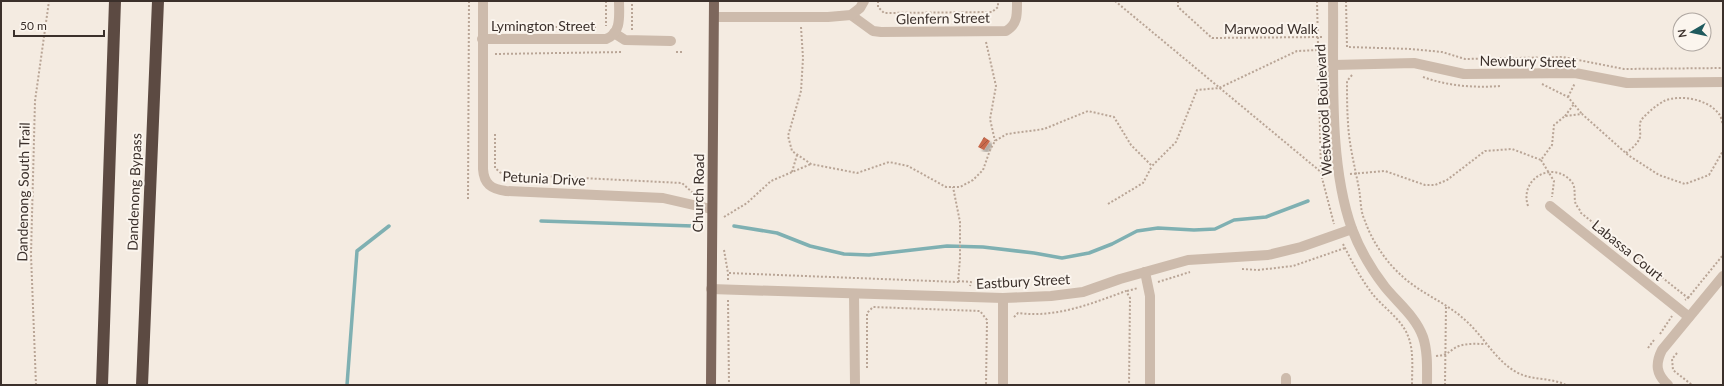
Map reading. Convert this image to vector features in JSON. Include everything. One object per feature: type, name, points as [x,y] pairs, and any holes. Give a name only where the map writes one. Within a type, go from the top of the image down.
[{"type":"highway","name":"Dandenong Bypass","points":[[102,385],[115,1]]},
{"type":"highway","name":"Dandenong Bypass","points":[[142,385],[158,1]]},
{"type":"main road","name":"Church Road","points":[[711,385],[711,209],[714,1]]},
{"type":"street","name":"Petunia Drive","points":[[482,1],[483,169],[486,181],[491,188],[506,191],[663,198],[711,209]]},
{"type":"street","points":[[614,33],[618,22],[619,1]]},
{"type":"street","points":[[714,17],[801,17],[851,15],[860,8],[864,1]]},
{"type":"street","name":"Glenfern Street","points":[[851,15],[873,31],[881,32],[1006,31],[1012,27],[1016,21],[1017,1]]},
{"type":"street","name":"Westwood Boulevard","points":[[1333,1],[1335,124],[1339,176],[1345,206],[1352,229],[1361,250],[1377,277],[1420,330],[1425,345],[1427,358],[1427,385]]},
{"type":"street","name":"Lymington Street","points":[[482,39],[601,40],[610,37],[614,33],[625,40],[671,41]]},
{"type":"street","name":"Newbury Street","points":[[1334,65],[1414,63],[1464,74],[1579,74],[1627,83],[1723,82]]},
{"type":"street","name":"Labassa Court","points":[[1550,206],[1689,317]]},
{"type":"street","name":"Eastbury Street","points":[[711,289],[1003,298],[1051,296],[1084,292],[1188,260],[1268,255],[1301,247],[1352,229]]},
{"type":"street","points":[[1145,272],[1150,296],[1150,385]]},
{"type":"street","points":[[1668,385],[1660,376],[1656,368],[1657,360],[1662,350],[1723,276]]},
{"type":"street","points":[[854,294],[855,385]]},
{"type":"street","points":[[1003,298],[1004,385]]},
{"type":"path","name":"Dandenong South Trail","points":[[36,385],[31,254],[35,101],[49,1]]},
{"type":"path","points":[[468,199],[469,1]]},
{"type":"path","points":[[606,1],[606,27]]},
{"type":"path","points":[[495,60],[495,53],[633,52],[632,1]]},
{"type":"path","points":[[878,1],[878,7],[884,13],[992,12],[998,7],[998,1]]},
{"type":"path","points":[[1115,1],[1321,172],[1339,176],[1356,172],[1385,171],[1425,185],[1435,184],[1447,180],[1485,151],[1512,149],[1541,160],[1554,181],[1550,206]]},
{"type":"path","name":"Marwood Walk","points":[[1178,1],[1178,7],[1212,38],[1334,37]]},
{"type":"path","points":[[1346,1],[1347,47],[1411,49],[1442,52],[1465,58],[1563,57],[1624,69],[1723,68]]},
{"type":"path","points":[[801,17],[803,58],[801,91],[788,136],[792,151],[811,164],[857,173],[889,162],[908,166],[946,187],[960,187],[973,180],[983,170],[995,141],[1006,134],[1044,129],[1088,111],[1114,117],[1131,145],[1152,166]]},
{"type":"path","points":[[983,31],[996,86],[990,119],[995,141]]},
{"type":"path","points":[[1108,204],[1143,182],[1152,166],[1176,142],[1197,90],[1219,88],[1297,51],[1319,50],[1334,37]]},
{"type":"path","points":[[676,52],[683,52]]},
{"type":"path","points":[[1568,97],[1579,74]]},
{"type":"path","points":[[1352,75],[1347,81],[1348,124],[1364,220],[1383,254],[1396,270],[1411,283],[1446,305],[1465,320],[1494,355],[1517,373],[1528,377],[1555,381],[1566,385]]},
{"type":"path","points":[[1626,154],[1637,142],[1640,136],[1641,120],[1665,101],[1681,98],[1698,99],[1720,114],[1723,125]]},
{"type":"path","points":[[1541,160],[1552,145],[1554,125],[1565,116],[1574,104]]},
{"type":"path","points":[[1565,116],[1582,114],[1626,154],[1658,175],[1685,184],[1708,175],[1723,151]]},
{"type":"path","points":[[495,128],[495,168],[502,174],[682,183],[720,219],[748,203],[771,181],[811,164]]},
{"type":"path","points":[[792,172],[797,154]]},
{"type":"path","points":[[728,385],[728,273],[958,282],[960,259],[960,222],[953,187]]},
{"type":"path","points":[[1236,268],[1258,270],[1293,266],[1345,248]]},
{"type":"path","points":[[1688,298],[1723,255]]},
{"type":"path","points":[[1011,320],[1018,313],[1032,315],[1060,313],[1074,310],[1126,291],[1195,270]]},
{"type":"path","points":[[1126,291],[1130,298],[1129,385]]},
{"type":"path","points":[[1445,385],[1446,305]]},
{"type":"path","points":[[867,369],[867,313],[873,308],[980,312],[987,320],[986,385]]},
{"type":"path","points":[[1427,358],[1446,355],[1458,346],[1469,344],[1486,344]]},
{"type":"path","points":[[1677,353],[1672,359],[1673,370],[1692,385]]},
{"type":"building","points":[[984,137],[990,141],[984,150],[978,147]]},
{"type":"waterway","points":[[734,226],[777,233],[810,246],[844,254],[869,255],[947,246],[983,247],[1062,258],[1089,253],[1112,244],[1137,231],[1158,228],[1194,230],[1215,229],[1234,220],[1266,217],[1308,201]]},
{"type":"waterway","points":[[541,221],[693,226]]},
{"type":"waterway","points":[[347,385],[357,251],[389,226]]}]
